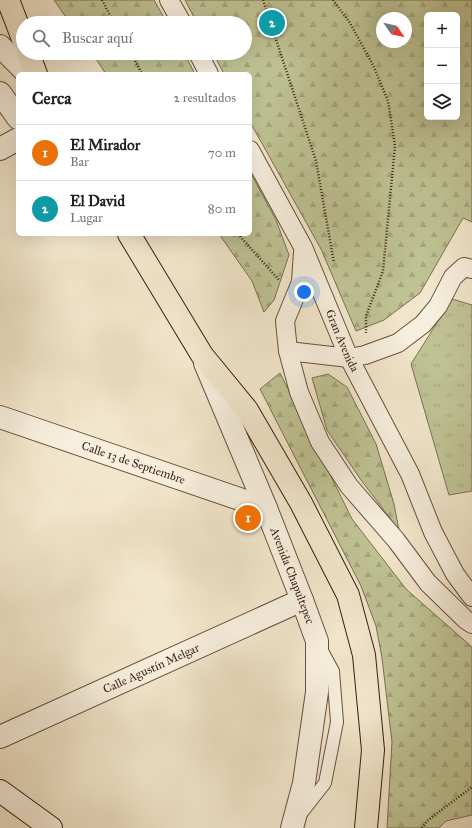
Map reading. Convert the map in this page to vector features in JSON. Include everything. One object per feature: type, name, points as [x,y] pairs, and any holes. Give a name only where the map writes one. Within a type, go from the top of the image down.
[{"type":"main road","points":[[8,0],[16,21]]},
{"type":"main road","points":[[31,60],[35,72]]},
{"type":"main road","name":"Avenida Chapultepec","points":[[130,236],[202,355]]},
{"type":"main road","points":[[202,355],[247,410],[301,503],[348,595],[364,655],[373,750],[366,828]]},
{"type":"street","points":[[170,0],[178,16]]},
{"type":"street","points":[[0,46],[26,72]]},
{"type":"street","points":[[202,60],[208,72]]},
{"type":"street","points":[[0,93],[16,115]]},
{"type":"street","points":[[0,149],[16,141]]},
{"type":"street","name":"Gran Avenida","points":[[252,154],[303,246],[357,357],[410,474],[433,532],[455,574],[472,597]]},
{"type":"street","points":[[303,246],[301,282],[285,321],[288,351],[299,392],[320,442],[349,486],[396,540],[428,582],[466,620],[472,624]]},
{"type":"street","points":[[288,351],[357,357],[398,343],[423,324],[438,306],[453,277],[464,267],[472,269]]},
{"type":"street","name":"Avenida Chapultepec","points":[[202,355],[266,508],[317,641],[317,692],[304,783],[293,826]]},
{"type":"street","name":"Calle 13 de Septiembre","points":[[0,417],[266,508]]},
{"type":"street","name":"Calle Agustín Melgar","points":[[0,737],[302,600]]},
{"type":"street","points":[[0,791],[51,828]]},
{"type":"path","points":[[102,0],[110,16]]},
{"type":"path","points":[[263,0],[316,161],[335,266]]},
{"type":"path","points":[[333,0],[350,23],[374,67],[388,101],[395,146],[383,271],[366,316],[357,357]]},
{"type":"path","points":[[135,60],[141,72]]},
{"type":"path","points":[[240,236],[295,297]]},
{"type":"path","points":[[422,828],[427,822],[472,787]]},
{"type":"green space","points":[[54,0],[154,0],[163,16],[65,16]]},
{"type":"green space","points":[[185,0],[472,0],[472,222],[463,218],[420,293],[384,320],[356,331],[321,249],[252,126],[252,72],[223,72],[217,60],[252,60],[252,16],[193,16]]},
{"type":"green space","points":[[97,60],[188,60],[194,72],[105,72]]},
{"type":"green space","points":[[252,176],[276,220],[289,255],[274,300],[264,312],[252,281],[220,236],[252,236]]},
{"type":"green space","points":[[452,299],[472,305],[472,491],[449,495],[411,364]]},
{"type":"green space","points":[[280,373],[352,519],[406,589],[472,647],[472,815],[446,821],[439,828],[387,828],[392,742],[382,658],[376,626],[361,586],[260,389]]},
{"type":"green space","points":[[328,374],[347,387],[376,444],[394,504],[399,530],[361,480],[327,430],[312,378]]},
{"type":"place","name":"El David","points":[[272,23]]},
{"type":"place","name":"El Mirador","points":[[248,518]]}]
